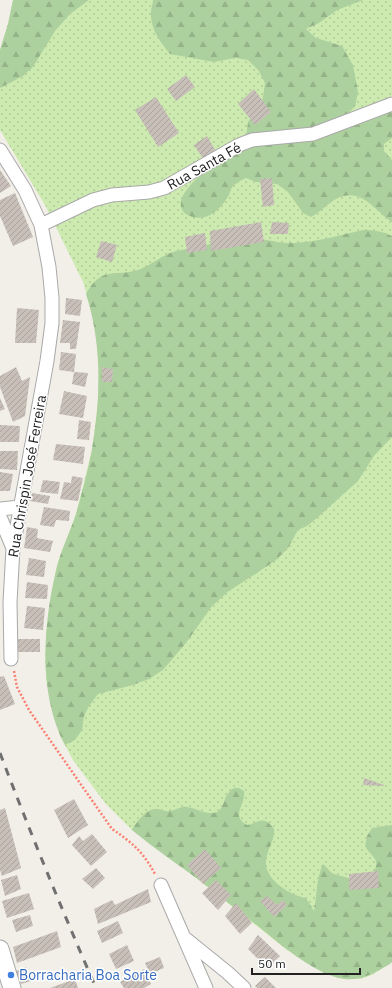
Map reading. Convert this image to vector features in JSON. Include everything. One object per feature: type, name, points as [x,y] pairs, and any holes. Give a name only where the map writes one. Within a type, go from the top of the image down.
[{"type":"street","name":"Rua Santa Fé","points":[[41,225],[93,200],[112,195],[149,192],[164,188],[239,145],[252,140],[313,134],[392,104]]},
{"type":"street","name":"Rua Chrispin José Ferreira","points":[[0,150],[25,190],[41,225],[49,267],[52,298],[52,324],[47,361],[13,548],[10,602],[11,659]]},
{"type":"street","points":[[0,509],[20,507]]},
{"type":"street","points":[[0,517],[13,548]]},
{"type":"street","points":[[161,884],[206,988]]},
{"type":"street","points":[[185,938],[244,988]]},
{"type":"street","points":[[0,949],[12,988]]},
{"type":"path","points":[[11,659],[17,687],[29,710],[112,829],[132,843],[147,859],[161,884]]},
{"type":"green space","points":[[13,0],[392,0],[392,962],[372,975],[360,979],[338,978],[309,964],[287,950],[176,862],[132,830],[105,803],[73,760],[60,736],[47,686],[45,661],[47,627],[56,569],[76,514],[92,450],[98,402],[99,367],[97,341],[92,311],[83,282],[45,205],[0,130],[0,50],[8,24]]},
{"type":"green space","points":[[13,0],[89,0],[70,14],[55,31],[33,67],[23,76],[0,88],[0,50],[8,24]]},
{"type":"green space","points":[[153,0],[363,0],[337,10],[319,23],[306,29],[316,38],[342,46],[353,65],[358,92],[355,106],[347,115],[363,121],[372,120],[380,115],[392,101],[392,138],[384,144],[384,151],[392,160],[392,222],[367,202],[353,196],[345,196],[336,199],[311,217],[303,213],[288,192],[277,184],[256,182],[246,178],[233,186],[223,204],[210,215],[200,218],[186,214],[181,206],[181,201],[184,194],[199,176],[246,137],[248,122],[261,104],[265,83],[259,71],[248,60],[235,58],[214,62],[170,54],[159,40],[152,24],[151,12]]},
{"type":"green space","points":[[363,230],[378,231],[392,236],[392,437],[374,456],[358,481],[307,526],[298,530],[288,548],[275,561],[229,591],[212,606],[186,643],[163,670],[149,679],[133,685],[98,694],[84,716],[82,730],[75,740],[65,745],[56,726],[50,705],[47,682],[46,636],[48,614],[56,571],[60,556],[74,521],[87,474],[95,429],[98,390],[97,351],[95,332],[86,294],[97,279],[102,276],[138,270],[170,253],[179,250],[245,238],[257,238],[288,243],[303,242]]},
{"type":"green space","points":[[234,788],[239,788],[244,791],[239,814],[242,822],[247,825],[264,821],[271,825],[274,829],[266,861],[269,874],[286,890],[300,897],[306,898],[314,911],[318,881],[323,864],[332,873],[359,880],[366,878],[372,874],[376,865],[375,859],[365,846],[367,836],[372,828],[392,825],[392,962],[390,964],[366,976],[353,979],[339,978],[318,969],[286,949],[207,886],[150,845],[132,830],[142,816],[153,809],[168,811],[185,807],[210,813],[217,812],[222,807],[230,791]]},
{"type":"building","points":[[186,75],[195,87],[176,101],[167,89]]},
{"type":"building","points":[[254,89],[271,112],[255,125],[238,104]]},
{"type":"building","points":[[156,97],[179,133],[158,147],[135,110]]},
{"type":"building","points":[[207,136],[216,151],[204,160],[194,145]]},
{"type":"building","points":[[0,170],[11,186],[0,193]]},
{"type":"building","points":[[272,178],[274,205],[263,207],[260,179]]},
{"type":"building","points":[[15,193],[33,237],[13,246],[0,216],[0,200]]},
{"type":"building","points":[[261,222],[264,242],[211,251],[210,231]]},
{"type":"building","points":[[272,222],[289,223],[288,234],[270,234]]},
{"type":"building","points":[[205,233],[207,250],[187,253],[185,237]]},
{"type":"building","points":[[101,241],[117,245],[112,262],[96,257]]},
{"type":"building","points":[[66,298],[82,300],[80,316],[65,314]]},
{"type":"building","points":[[17,308],[39,310],[36,343],[15,343]]},
{"type":"building","points":[[63,320],[80,322],[76,349],[70,349],[70,343],[60,343]]},
{"type":"building","points":[[61,352],[76,354],[74,372],[59,370]]},
{"type":"building","points":[[16,367],[22,381],[30,377],[25,416],[13,422],[0,387],[0,376]]},
{"type":"building","points":[[102,367],[113,369],[112,382],[102,382]]},
{"type":"building","points":[[74,372],[88,373],[85,387],[72,384]]},
{"type":"building","points":[[64,391],[87,396],[83,418],[59,414]]},
{"type":"building","points":[[0,398],[5,409],[0,411]]},
{"type":"building","points":[[79,420],[91,422],[89,440],[77,439]]},
{"type":"building","points":[[0,425],[20,426],[19,442],[0,442]]},
{"type":"building","points":[[56,444],[85,447],[83,464],[53,460]]},
{"type":"building","points":[[0,451],[18,451],[17,470],[0,469]]},
{"type":"building","points":[[0,472],[13,474],[10,491],[0,491]]},
{"type":"building","points":[[72,476],[83,478],[78,501],[60,499],[64,482],[71,483]]},
{"type":"building","points":[[43,480],[60,482],[58,494],[40,492]]},
{"type":"building","points":[[32,493],[50,496],[48,504],[30,501]]},
{"type":"building","points":[[44,507],[70,511],[69,521],[56,520],[54,527],[40,525]]},
{"type":"building","points":[[27,527],[38,529],[37,538],[53,541],[50,552],[24,548]]},
{"type":"building","points":[[29,558],[46,561],[44,577],[26,575]]},
{"type":"building","points":[[27,582],[48,585],[47,599],[25,598]]},
{"type":"building","points":[[27,606],[45,608],[43,630],[24,628]]},
{"type":"building","points":[[16,639],[40,639],[40,652],[15,652]]},
{"type":"building","points":[[4,676],[15,704],[0,710],[0,677]]},
{"type":"building","points":[[364,778],[384,785],[384,786],[363,785]]},
{"type":"building","points":[[74,799],[88,825],[68,838],[54,810]]},
{"type":"building","points":[[5,808],[21,868],[2,876],[0,870],[0,810]]},
{"type":"building","points":[[92,834],[107,852],[91,866],[72,845],[79,836],[83,841]]},
{"type":"building","points":[[205,849],[221,868],[203,884],[187,865]]},
{"type":"building","points":[[96,868],[105,878],[93,889],[82,879]]},
{"type":"building","points":[[378,871],[379,888],[349,890],[349,874]]},
{"type":"building","points":[[17,875],[21,889],[5,896],[1,880]]},
{"type":"building","points":[[216,880],[231,895],[218,910],[202,893]]},
{"type":"building","points":[[148,889],[151,902],[98,924],[94,909],[112,900],[115,905]]},
{"type":"building","points":[[29,893],[34,909],[7,918],[2,901]]},
{"type":"building","points":[[267,896],[277,905],[283,900],[287,905],[274,917],[260,901]]},
{"type":"building","points":[[236,903],[252,923],[240,934],[225,916]]},
{"type":"building","points":[[30,915],[33,926],[16,932],[12,920]]},
{"type":"building","points":[[118,921],[123,933],[102,943],[97,931]]},
{"type":"building","points":[[57,931],[61,947],[17,963],[13,947]]},
{"type":"building","points":[[258,935],[280,956],[267,968],[248,949]]},
{"type":"building","points":[[127,945],[134,961],[116,969],[109,954]]},
{"type":"building","points":[[160,957],[164,968],[150,974],[145,963]]},
{"type":"building","points":[[26,967],[31,981],[21,984],[16,971]]},
{"type":"building","points":[[144,969],[151,984],[144,988],[124,988],[120,982]]},
{"type":"building","points":[[265,977],[276,988],[257,988],[255,986]]},
{"type":"building","points":[[75,979],[78,988],[50,988]]},
{"type":"railway","points":[[0,753],[46,871],[96,988]]},
{"type":"place","name":"Borracharia Boa Sorte","points":[[11,975]]}]
